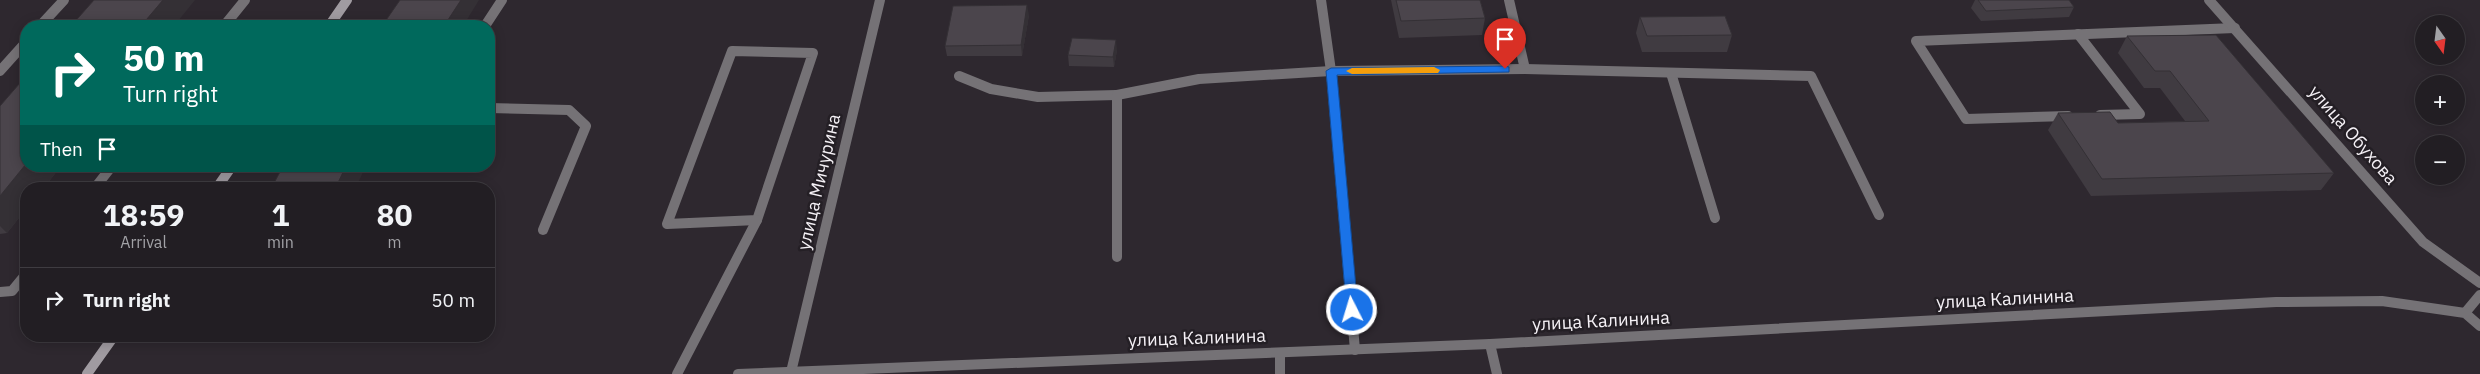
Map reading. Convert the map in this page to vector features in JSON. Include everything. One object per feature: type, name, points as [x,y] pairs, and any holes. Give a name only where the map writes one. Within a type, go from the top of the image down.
[{"type":"main road","points":[[333,20],[347,0]]},
{"type":"main road","points":[[87,374],[110,342]]},
{"type":"street","points":[[46,20],[64,0]]},
{"type":"street","points":[[229,20],[245,0]]},
{"type":"street","points":[[489,20],[502,0]]},
{"type":"street","name":"улица Мичурина","points":[[791,372],[880,0]]},
{"type":"street","points":[[1321,0],[1331,71],[1355,350]]},
{"type":"street","points":[[1509,0],[1525,69]]},
{"type":"street","name":"улица Обухова","points":[[2209,0],[2423,242],[2480,283]]},
{"type":"street","points":[[2078,34],[2140,114],[1966,119],[1916,42],[2078,34],[2235,28]]},
{"type":"street","points":[[0,71],[20,49]]},
{"type":"street","points":[[677,374],[757,220],[813,53],[732,51],[667,224],[757,220]]},
{"type":"street","points":[[959,76],[991,88],[1038,96],[1117,95],[1199,79],[1331,71],[1525,69],[1811,76],[1878,214]]},
{"type":"street","points":[[1671,73],[1715,218]]},
{"type":"street","points":[[1117,95],[1117,257]]},
{"type":"street","points":[[495,108],[570,110],[586,126],[543,230]]},
{"type":"street","points":[[99,182],[107,172]]},
{"type":"street","points":[[0,292],[12,292],[20,282]]},
{"type":"street","points":[[2480,295],[2465,313],[2480,326]]},
{"type":"street","name":"улица Калинина","points":[[738,374],[1490,344],[2276,302],[2382,301],[2465,313]]},
{"type":"street","points":[[1490,344],[1497,374]]},
{"type":"street","points":[[1280,353],[1280,374]]},
{"type":"building","points":[[94,0],[163,0],[146,20],[76,20]]},
{"type":"building","points":[[400,0],[461,0],[448,20],[386,20]]},
{"type":"building","points":[[1396,0],[1480,0],[1485,18],[1401,21]]},
{"type":"building","points":[[1978,0],[2069,0],[2074,7],[1986,11]]},
{"type":"building","points":[[1027,5],[1021,45],[945,46],[953,6]]},
{"type":"building","points":[[1725,16],[1732,35],[1647,36],[1640,17]]},
{"type":"building","points":[[2216,35],[2334,173],[2102,179],[2058,113],[2110,112],[2118,123],[2209,121],[2170,71],[2155,71],[2127,36]]},
{"type":"building","points":[[1072,38],[1116,40],[1113,57],[1068,55]]},
{"type":"building","points":[[20,83],[20,171],[0,196],[0,106]]},
{"type":"building","points":[[280,172],[343,172],[338,182],[275,182]]},
{"type":"slow traffic","points":[[1352,71],[1434,70]]},
{"type":"route","points":[[1352,310],[1331,71],[1505,69]]}]
